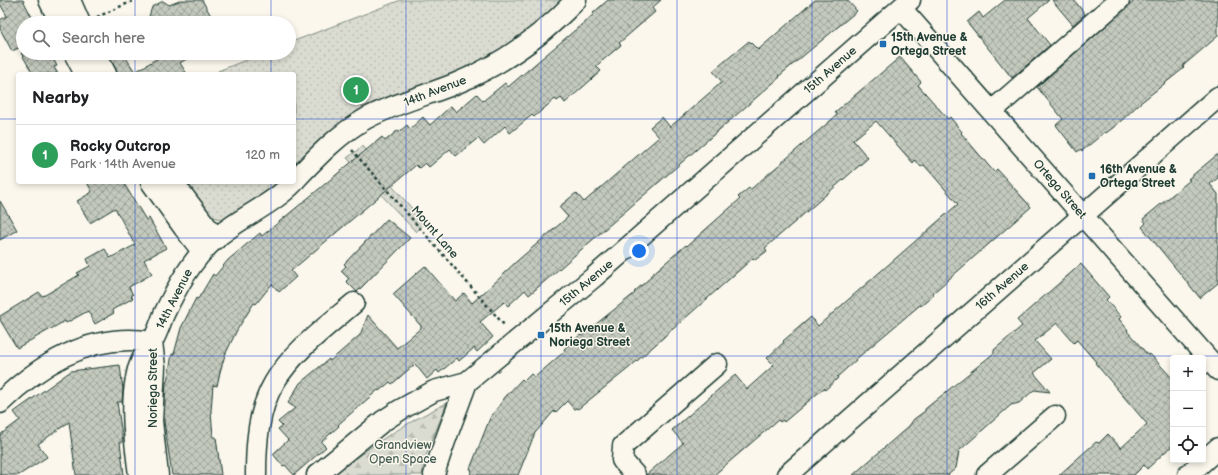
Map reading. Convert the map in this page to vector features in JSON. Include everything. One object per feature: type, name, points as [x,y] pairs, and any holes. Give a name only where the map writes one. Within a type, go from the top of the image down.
[{"type":"street","points":[[49,0],[57,16]]},
{"type":"street","points":[[70,0],[82,16]]},
{"type":"street","name":"14th Avenue","points":[[296,180],[315,158],[340,136],[360,123],[380,112],[458,83],[496,64],[534,40],[576,0]]},
{"type":"street","points":[[992,111],[1119,0]]},
{"type":"street","name":"Ortega Street","points":[[906,4],[992,111],[1218,370]]},
{"type":"street","name":"15th Avenue","points":[[317,475],[383,421],[400,410],[434,391],[467,382],[594,277],[906,4]]},
{"type":"street","points":[[78,60],[84,72]]},
{"type":"street","points":[[99,60],[105,72]]},
{"type":"street","name":"16th Avenue","points":[[787,475],[1218,98]]},
{"type":"street","points":[[152,184],[184,228],[209,245]]},
{"type":"street","points":[[174,184],[209,245]]},
{"type":"street","name":"14th Avenue","points":[[0,403],[24,381],[39,370],[67,354],[113,340],[128,339],[152,342],[180,284],[192,264],[209,245],[276,198],[292,184]]},
{"type":"street","points":[[256,475],[259,427],[262,411],[273,383],[292,358],[354,303]]},
{"type":"street","name":"Noriega Street","points":[[139,475],[133,422],[134,393],[139,365],[152,342]]},
{"type":"street","name":"Noriega Street","points":[[152,342],[155,367],[152,421],[158,475]]},
{"type":"street","points":[[635,475],[622,460],[623,446],[717,364]]},
{"type":"street","points":[[434,475],[467,382]]},
{"type":"street","points":[[987,475],[1055,416]]},
{"type":"street","points":[[1188,475],[1218,448]]},
{"type":"path","points":[[98,16],[135,0]]},
{"type":"path","name":"Mount Lane","points":[[340,136],[517,340]]},
{"type":"green space","points":[[401,0],[565,0],[515,44],[296,170],[296,72],[218,71],[246,60],[296,60],[296,40]]},
{"type":"green space","points":[[363,146],[392,186],[425,223],[416,232],[347,158]]},
{"type":"green space","points":[[183,184],[280,184],[226,219],[211,216],[195,201]]},
{"type":"green space","name":"Grandview Open Space","points":[[447,403],[425,458],[422,475],[334,475],[361,454],[388,436]]},
{"type":"building","points":[[0,0],[23,0],[31,16],[16,16],[16,49],[12,51],[0,29],[0,20],[7,16],[0,4]]},
{"type":"building","points":[[182,0],[202,0],[211,16],[149,16],[152,7],[163,1],[169,5]]},
{"type":"building","points":[[608,0],[661,0],[652,8],[655,12],[619,43],[621,45],[596,66],[601,71],[565,103],[561,98],[557,101],[555,99],[534,117],[532,115],[510,133],[505,126],[484,145],[478,138],[456,156],[450,149],[429,167],[425,163],[419,168],[416,165],[291,271],[296,277],[279,292],[272,284],[256,304],[254,303],[237,330],[225,355],[217,386],[213,385],[211,411],[213,437],[216,437],[221,475],[172,475],[164,421],[166,382],[172,354],[174,354],[181,328],[196,298],[198,299],[213,274],[215,276],[228,260],[260,233],[262,236],[382,137],[385,141],[407,125],[410,129],[423,117],[430,125],[451,106],[456,112],[477,94],[483,101],[505,83],[508,87],[594,14],[593,13]]},
{"type":"building","points":[[815,0],[847,0],[857,11],[779,76],[780,77],[529,295],[525,290],[508,306],[504,302],[480,322],[493,337],[477,352],[474,348],[459,361],[457,358],[439,373],[437,370],[427,379],[415,364],[392,384],[390,382],[379,391],[378,390],[341,422],[338,425],[339,426],[321,442],[326,447],[294,475],[285,465],[283,466],[273,454],[288,440],[278,429],[282,426],[278,422],[295,408],[288,403],[300,383],[329,359],[330,361],[360,335],[368,315],[397,348],[421,328],[421,326],[393,294],[425,266],[455,301],[464,293],[472,303],[517,261],[568,217],[559,207],[576,193],[584,202],[659,137],[650,127],[662,117],[670,127],[722,82],[713,71],[749,41],[758,50]]},
{"type":"building","points":[[1005,0],[1049,0],[1028,18],[1050,45],[1012,78],[967,22],[979,12],[983,18]]},
{"type":"building","points":[[1052,0],[1074,0],[1085,14],[1073,25]]},
{"type":"building","points":[[1135,0],[1218,0],[1218,36],[1184,65],[1184,68],[1139,104],[1118,124],[1106,133],[1105,132],[1082,151],[1081,149],[1077,152],[1056,125],[1063,119],[1037,87]]},
{"type":"building","points":[[900,57],[921,82],[918,85],[948,119],[950,117],[962,132],[961,133],[994,172],[997,169],[1031,207],[933,293],[934,295],[855,360],[825,390],[824,388],[784,422],[783,420],[780,422],[778,420],[714,475],[646,475],[683,443],[672,430],[735,375],[747,389],[774,365],[767,358],[784,342],[783,341],[811,317],[818,326],[958,204],[924,165],[921,167],[915,160],[913,163],[876,121],[853,140],[868,158],[765,248],[767,251],[755,260],[753,258],[629,368],[578,409],[574,409],[567,401],[555,413],[554,411],[535,433],[518,475],[470,475],[472,470],[470,469],[490,418],[506,396],[522,379],[524,381],[531,374],[535,377],[565,351],[564,349],[580,335],[581,336],[635,293],[634,292],[651,277],[650,276],[686,245],[687,246],[740,199],[738,197],[749,188],[751,189],[837,115],[835,112]]},
{"type":"building","points":[[25,60],[54,60],[57,66],[54,67],[57,72],[32,72]]},
{"type":"building","points":[[111,60],[127,60],[135,72],[117,72]]},
{"type":"building","points":[[155,60],[185,60],[180,63],[186,72],[135,72]]},
{"type":"building","points":[[1218,154],[1218,178],[1210,184],[1218,194],[1218,283],[1200,298],[1142,227],[1146,223],[1143,219],[1190,180],[1188,179]]},
{"type":"building","points":[[88,184],[124,184],[146,220],[149,218],[166,248],[144,260],[152,274],[129,287],[133,298],[112,310],[114,313],[95,324],[88,311],[66,323],[65,321],[17,348],[0,320],[0,316],[39,292],[42,296],[45,295],[79,275],[77,273],[90,266],[87,259],[105,249],[110,258],[135,245],[115,208],[90,223],[77,201],[92,192]]},
{"type":"building","points":[[0,201],[17,230],[0,240]]},
{"type":"building","points":[[387,219],[410,238],[357,292],[346,281],[349,279],[341,271],[346,266],[344,264]]},
{"type":"building","points":[[1081,264],[1109,297],[1106,300],[1121,317],[1119,319],[1128,330],[1127,331],[1148,355],[1150,354],[1170,376],[1170,448],[1147,469],[1144,465],[1134,475],[1059,475],[1096,442],[1099,443],[1108,434],[1121,448],[1147,424],[1077,340],[1074,343],[1057,323],[1035,341],[1051,359],[1034,373],[1050,392],[1034,390],[1019,403],[1011,405],[959,451],[956,468],[948,475],[853,475],[909,426],[914,419],[925,411],[925,409],[994,353],[994,350],[1022,326],[1017,320]]},
{"type":"building","points":[[120,365],[123,390],[122,402],[117,402],[123,442],[120,442],[124,475],[76,475],[69,422],[38,444],[47,457],[19,475],[0,475],[0,435],[20,420],[14,412],[71,371]]},
{"type":"place","name":"15th Avenue & Ortega Street","points":[[883,44]]},
{"type":"place","name":"Rocky Outcrop","points":[[356,90]]},
{"type":"place","name":"16th Avenue & Ortega Street","points":[[1092,176]]},
{"type":"place","name":"15th Avenue & Noriega Street","points":[[541,335]]}]
